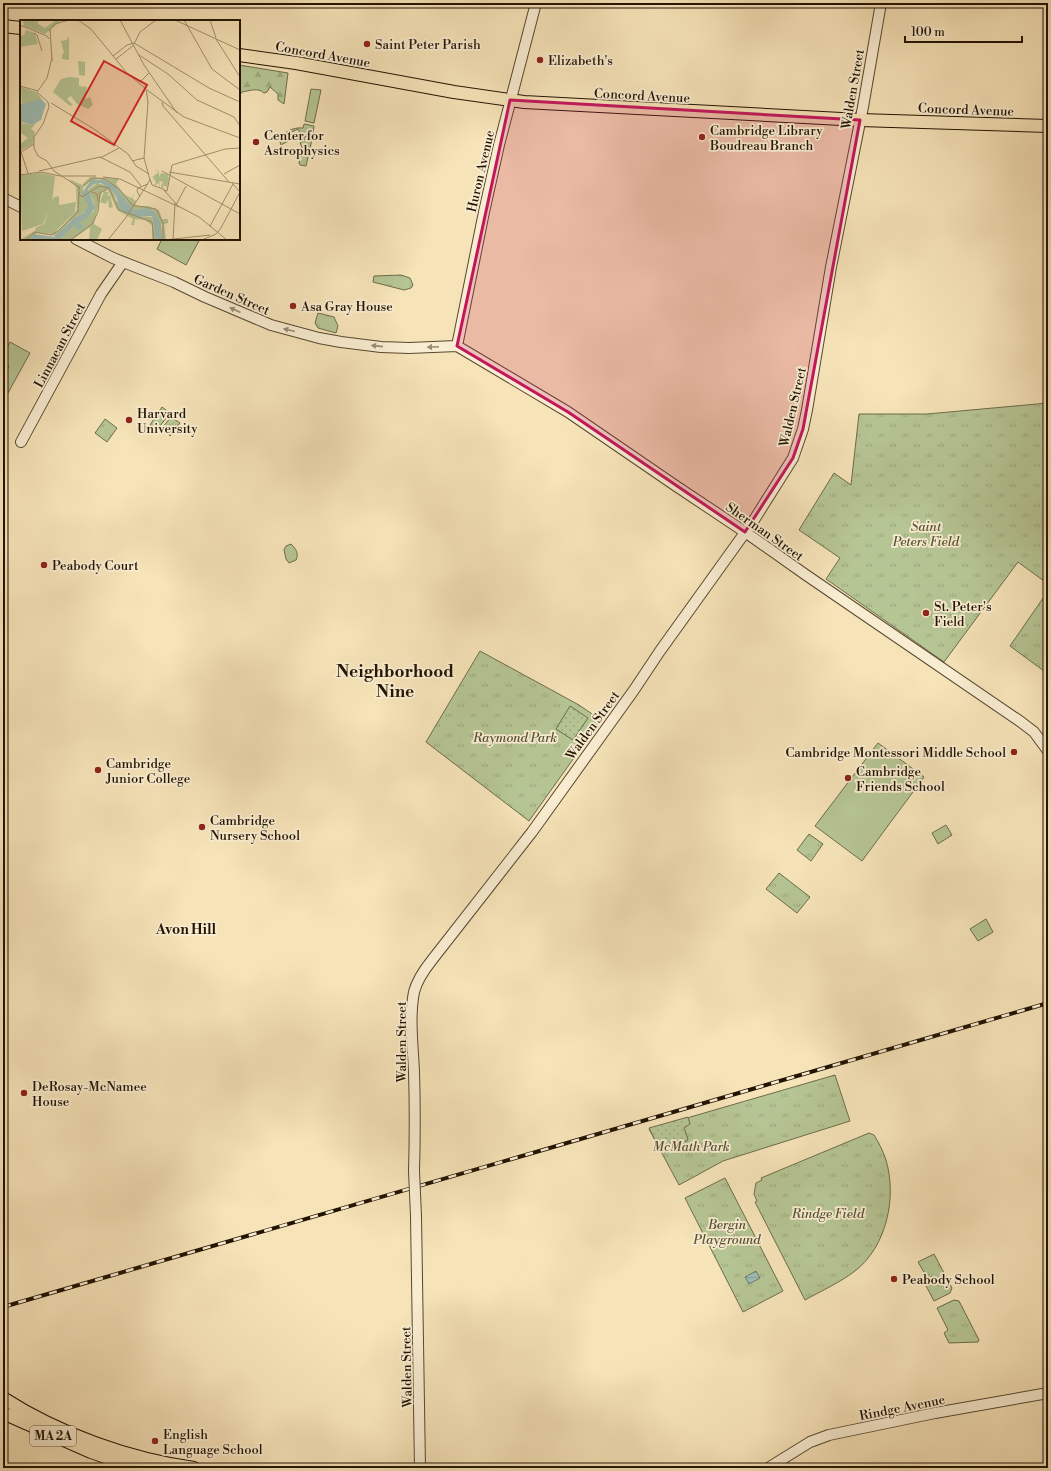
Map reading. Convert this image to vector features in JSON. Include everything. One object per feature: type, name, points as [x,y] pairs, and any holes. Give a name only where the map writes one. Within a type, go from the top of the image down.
[{"type":"main road","points":[[3,26],[20,28]]},
{"type":"main road","name":"Concord Avenue","points":[[240,55],[296,63],[454,92],[524,102],[860,120],[1048,126]]},
{"type":"main road","name":"MA 2A","points":[[3,1398],[43,1420],[119,1451],[162,1466],[194,1468]]},
{"type":"main road","name":"MA 2A","points":[[3,1413],[91,1452],[137,1468]]},
{"type":"street","name":"Huron Avenue","points":[[457,346],[484,212],[510,100],[536,3]]},
{"type":"street","name":"Walden Street","points":[[420,1468],[414,1170],[415,1113],[412,1037],[414,992],[418,979],[532,832],[754,520],[793,458],[803,429],[831,267],[860,120],[880,3]]},
{"type":"street","points":[[3,198],[20,206]]},
{"type":"street","name":"Garden Street","points":[[78,240],[123,262],[271,325],[319,338],[381,347],[409,348],[457,346]]},
{"type":"street","name":"Linnaean Street","points":[[21,442],[101,294],[123,262]]},
{"type":"street","name":"Sherman Street","points":[[457,346],[568,412],[745,532],[1021,722],[1034,732],[1048,751]]},
{"type":"street","name":"Rindge Avenue","points":[[768,1468],[810,1442],[829,1435],[935,1413],[1048,1393]]},
{"type":"highlighted area","points":[[510,100],[860,120],[803,429],[793,458],[745,532],[568,412],[457,346]]},
{"type":"green space","points":[[240,65],[288,73],[284,104],[278,100],[278,94],[270,87],[267,92],[264,93],[259,90],[242,92],[240,95]]},
{"type":"green space","points":[[311,89],[321,90],[314,123],[305,121]]},
{"type":"green space","points":[[304,124],[314,126],[313,134],[309,133],[302,137],[298,129],[285,135],[288,141],[281,145],[280,142],[283,135],[292,129],[303,128]]},
{"type":"green space","points":[[313,135],[306,166],[300,165],[299,163],[302,147],[300,143],[304,140],[304,137]]},
{"type":"green space","points":[[162,240],[199,240],[186,265],[157,249]]},
{"type":"green space","points":[[401,275],[410,278],[413,285],[411,288],[404,290],[373,282],[374,276]]},
{"type":"green space","points":[[318,313],[334,317],[338,326],[336,333],[318,328],[315,323]]},
{"type":"green space","points":[[10,342],[30,353],[3,402],[3,377],[9,366],[3,363],[3,355]]},
{"type":"green space","name":"Saint Peters Field","points":[[1048,403],[1048,584],[1018,562],[944,662],[826,579],[840,558],[799,530],[834,473],[851,485],[859,414],[927,414]]},
{"type":"green space","points":[[162,407],[170,413],[157,430],[150,425]]},
{"type":"green space","points":[[171,417],[180,423],[170,436],[162,428]]},
{"type":"green space","points":[[105,419],[117,428],[107,442],[95,433]]},
{"type":"green space","points":[[291,544],[296,549],[297,555],[296,560],[289,563],[286,559],[284,550],[286,546]]},
{"type":"green space","points":[[1048,591],[1048,674],[1010,646]]},
{"type":"green space","name":"Raymond Park","points":[[480,651],[579,705],[601,720],[529,821],[426,742]]},
{"type":"green space","points":[[570,706],[588,718],[573,740],[556,729]]},
{"type":"green space","points":[[878,743],[924,777],[862,861],[815,826]]},
{"type":"green space","points":[[946,825],[952,835],[938,844],[932,833]]},
{"type":"green space","points":[[809,834],[823,844],[811,861],[797,850]]},
{"type":"green space","points":[[779,873],[810,897],[797,913],[766,889]]},
{"type":"green space","points":[[986,919],[993,932],[978,941],[970,929]]},
{"type":"green space","name":"McMath Park","points":[[835,1075],[850,1121],[723,1161],[679,1185],[649,1129]]},
{"type":"green space","points":[[688,1117],[690,1124],[684,1128],[688,1139],[687,1141],[666,1145],[659,1148],[649,1128]]},
{"type":"green space","name":"Rindge Field","points":[[869,1133],[874,1135],[881,1147],[889,1174],[889,1205],[887,1220],[882,1235],[866,1261],[855,1271],[837,1283],[805,1300],[755,1202],[757,1201],[754,1194],[756,1183],[762,1180],[761,1178]]},
{"type":"green space","name":"Bergin Playground","points":[[725,1178],[783,1291],[743,1312],[685,1198]]},
{"type":"green space","points":[[934,1254],[952,1288],[950,1293],[934,1301],[924,1282],[928,1279],[918,1262]]},
{"type":"green space","points":[[954,1300],[959,1301],[979,1340],[978,1342],[949,1343],[944,1333],[948,1330],[937,1308]]},
{"type":"water","points":[[756,1271],[760,1278],[749,1284],[745,1277]]},
{"type":"railway","points":[[3,1307],[1048,1003]]},
{"type":"place","name":"Saint Peter Parish","points":[[367,44]]},
{"type":"place","name":"Elizabeth's","points":[[540,60]]},
{"type":"place","name":"Cambridge Library Boudreau Branch","points":[[702,137]]},
{"type":"place","name":"Center for Astrophysics","points":[[256,142]]},
{"type":"place","name":"Asa Gray House","points":[[293,306]]},
{"type":"place","name":"Harvard University","points":[[129,420]]},
{"type":"place","name":"Peabody Court","points":[[44,565]]},
{"type":"place","name":"St. Peter's Field","points":[[926,613]]},
{"type":"place","name":"Cambridge Montessori Middle School","points":[[1014,752]]},
{"type":"place","name":"Cambridge Junior College","points":[[98,770]]},
{"type":"place","name":"Cambridge Friends School","points":[[848,778]]},
{"type":"place","name":"Cambridge Nursery School","points":[[202,827]]},
{"type":"place","name":"DeRosay-McNamee House","points":[[24,1093]]},
{"type":"place","name":"Peabody School","points":[[894,1279]]},
{"type":"place","name":"English Language School","points":[[155,1441]]},
{"type":"district","name":"Neighborhood Nine","points":[[395,681]]},
{"type":"district","name":"Avon Hill","points":[[186,929]]}]
